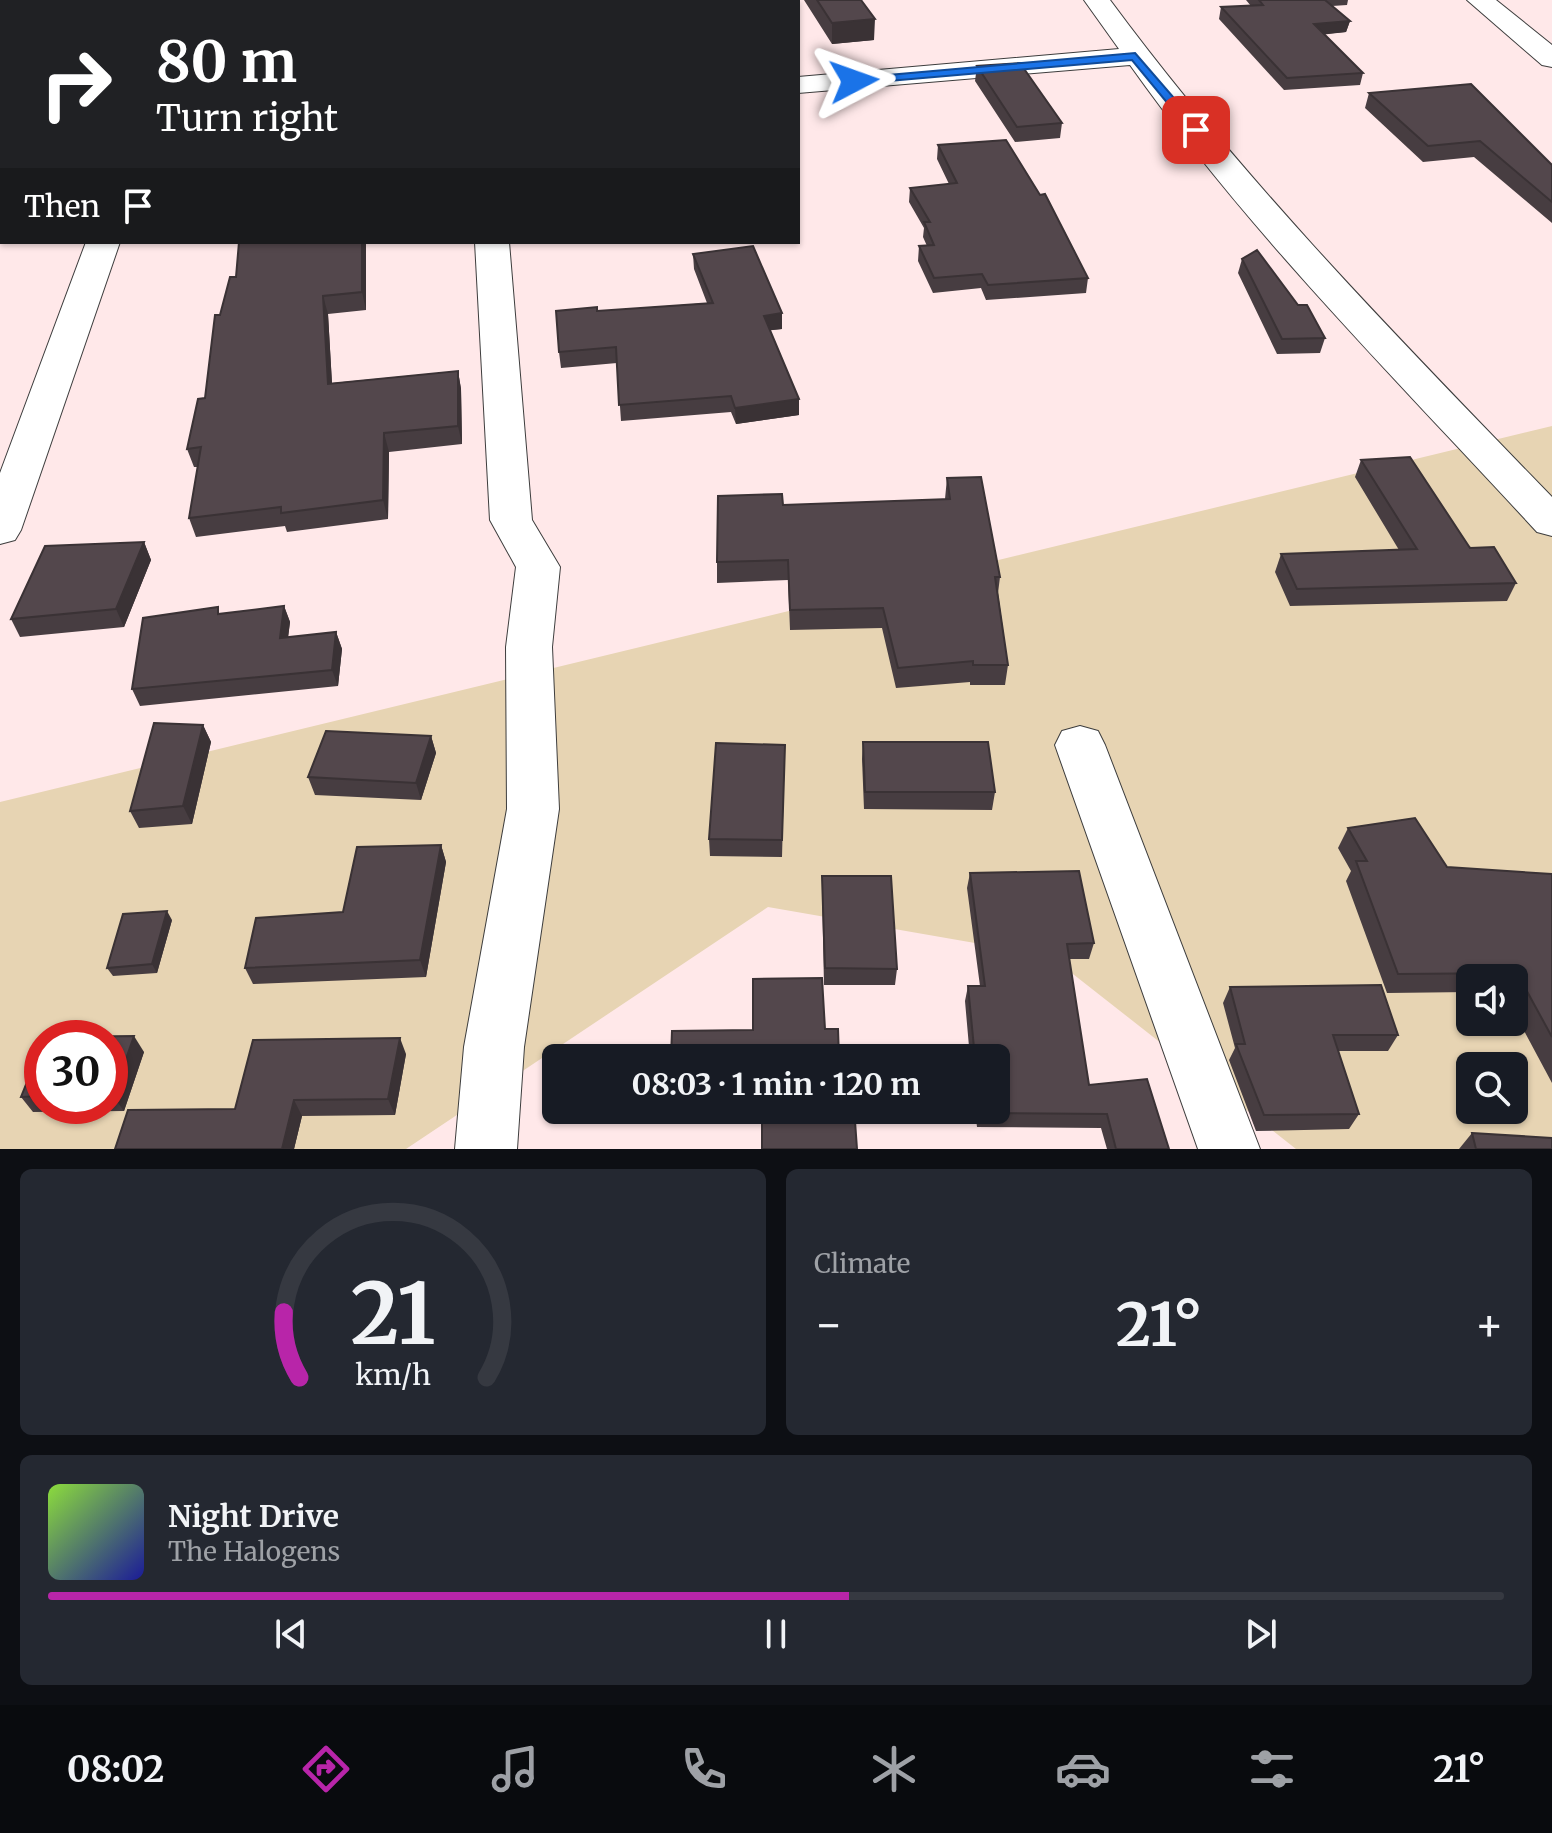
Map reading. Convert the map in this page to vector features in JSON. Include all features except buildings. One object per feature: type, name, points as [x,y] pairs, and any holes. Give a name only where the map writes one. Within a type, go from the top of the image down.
[{"type":"street","points":[[1097,0],[1135,56],[1277,229],[1552,522]]},
{"type":"street","points":[[1480,0],[1552,59]]},
{"type":"street","points":[[800,85],[1135,56]]},
{"type":"street","points":[[0,530],[102,244]]},
{"type":"street","points":[[486,1149],[494,1047],[533,809],[529,647],[538,567],[511,520],[492,244]]},
{"type":"street","points":[[1080,745],[1229,1149]]},
{"type":"shaded area","points":[[1552,426],[1552,1149],[1296,1149],[1050,956],[768,907],[563,1044],[542,1044],[542,1058],[406,1149],[0,1149],[0,802]]},
{"type":"route","points":[[854,81],[1135,56],[1196,130]]}]
